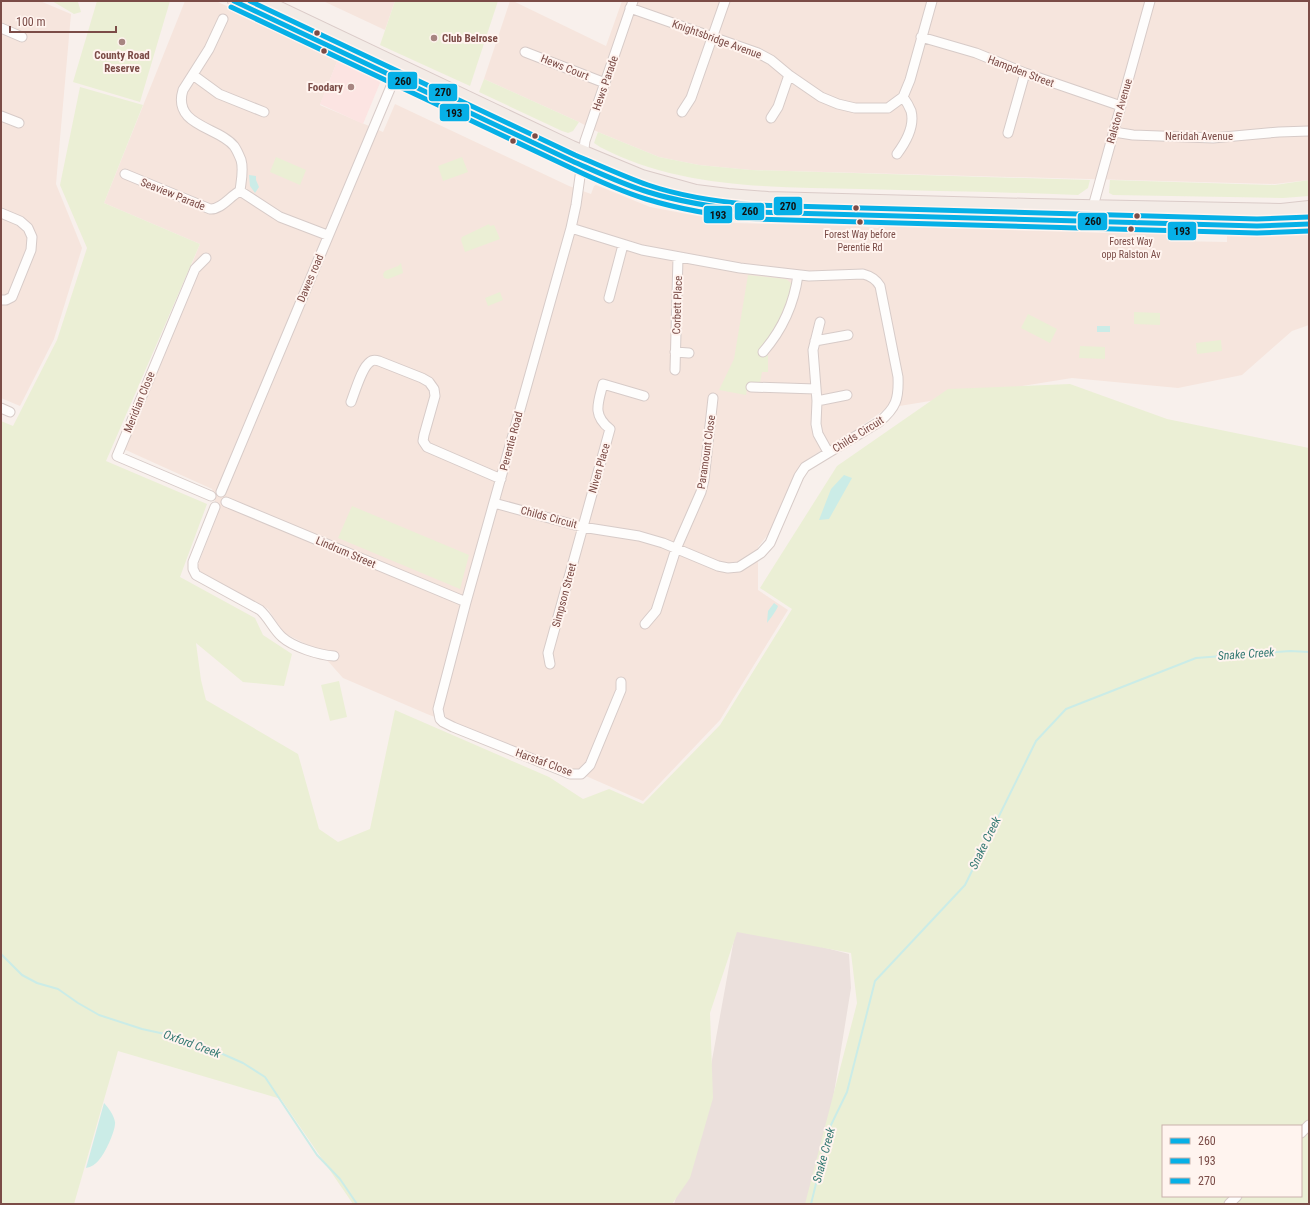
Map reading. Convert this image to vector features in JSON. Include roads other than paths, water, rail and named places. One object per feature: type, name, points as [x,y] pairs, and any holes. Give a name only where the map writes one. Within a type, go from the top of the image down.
[{"type":"main road","points":[[234,1],[615,180],[647,192],[672,199],[725,209],[756,212],[1257,226],[1309,224]]},
{"type":"main road","points":[[265,1],[583,152],[626,170],[696,191],[768,198],[1281,210],[1309,207]]},
{"type":"street","points":[[682,112],[691,98],[725,1]]},
{"type":"street","points":[[898,154],[904,145],[911,128],[911,112],[903,97],[910,80],[932,1]]},
{"type":"street","name":"Ralston Avenue","points":[[1089,221],[1150,1]]},
{"type":"street","name":"Knightsbridge Avenue","points":[[631,5],[712,37],[758,53],[821,97],[838,104],[855,108],[888,108],[903,97]]},
{"type":"street","name":"Hews Parade","points":[[582,165],[583,152],[631,5]]},
{"type":"street","points":[[222,18],[209,49],[187,83],[181,96],[183,110],[188,117],[197,124],[227,140],[233,145],[241,161],[242,172],[240,190],[280,217],[327,235]]},
{"type":"street","points":[[1,28],[22,37]]},
{"type":"street","name":"Hampden Street","points":[[921,37],[976,53],[1025,73],[1121,106]]},
{"type":"street","name":"Hews Court","points":[[525,52],[605,83]]},
{"type":"street","name":"Dawes road","points":[[221,492],[327,235],[400,64]]},
{"type":"street","points":[[1008,133],[1025,73]]},
{"type":"street","points":[[193,75],[219,94],[264,112]]},
{"type":"street","points":[[770,118],[778,107],[789,75]]},
{"type":"street","points":[[1,116],[19,123]]},
{"type":"street","name":"Neridah Avenue","points":[[1114,132],[1213,138],[1309,131]]},
{"type":"street","name":"Perentie Road","points":[[439,715],[438,709],[466,602],[571,228],[582,165]]},
{"type":"street","name":"Seaview Parade","points":[[125,174],[210,209],[220,207],[232,195],[240,190]]},
{"type":"street","points":[[1,213],[20,221],[28,228],[32,237],[31,250],[12,297],[6,300],[1,300]]},
{"type":"street","name":"Childs Circuit","points":[[494,503],[582,527],[640,536],[663,543],[718,566],[728,568],[739,566],[761,553],[770,543],[799,476],[805,467],[878,422],[887,415],[896,401],[899,390],[898,377],[880,286],[876,280],[869,276],[863,274],[809,276],[740,268],[642,250],[571,228]]},
{"type":"street","points":[[609,298],[623,245]]},
{"type":"street","name":"Corbett Place","points":[[675,370],[678,257]]},
{"type":"street","name":"Meridian Close","points":[[206,258],[195,269],[117,456],[211,496]]},
{"type":"street","points":[[763,352],[773,341],[780,329],[794,298],[798,275]]},
{"type":"street","points":[[820,322],[813,350],[817,402],[816,424],[818,434],[828,452]]},
{"type":"street","points":[[815,341],[848,335]]},
{"type":"street","points":[[675,352],[689,353]]},
{"type":"street","points":[[351,402],[365,368],[369,362],[374,360],[422,378],[429,382],[434,389],[435,396],[424,435],[423,441],[426,447],[501,479]]},
{"type":"street","name":"Niven Place","points":[[582,527],[610,430],[602,423],[597,408],[603,384],[644,396]]},
{"type":"street","points":[[751,387],[816,389]]},
{"type":"street","points":[[817,402],[847,395]]},
{"type":"street","name":"Paramount Close","points":[[645,624],[656,611],[676,549],[701,492],[704,480],[713,398]]},
{"type":"street","points":[[216,491],[221,492],[226,497],[226,502],[222,506],[215,507],[211,503],[211,496],[216,491]]},
{"type":"street","name":"Lindrum Street","points":[[226,502],[466,602]]},
{"type":"street","points":[[215,507],[193,562],[193,569],[196,575],[260,610],[268,617],[282,637],[290,643],[320,655],[334,656]]},
{"type":"street","name":"Simpson Street","points":[[550,664],[548,653],[582,527]]},
{"type":"street","name":"Harstaf Close","points":[[439,715],[443,722],[463,731],[570,774],[581,774],[590,765],[621,690],[621,682]]},
{"type":"water","points":[[249,175],[256,176],[259,187],[255,193],[250,186]]},
{"type":"water","points":[[1097,326],[1110,326],[1110,332],[1097,332]]},
{"type":"water","points":[[844,475],[852,478],[829,519],[819,520],[831,489]]},
{"type":"water","points":[[774,603],[778,606],[767,623],[768,611]]},
{"type":"water","points":[[104,1103],[111,1111],[114,1119],[114,1130],[104,1153],[95,1164],[86,1168]]},
{"type":"waterway","name":"Snake Creek","points":[[811,1204],[830,1127],[847,1092],[875,981],[965,885],[1036,741],[1066,709],[1196,658],[1290,651],[1309,652]]},
{"type":"waterway","name":"Oxford Creek","points":[[1,954],[22,975],[37,983],[58,989],[99,1015],[142,1029],[174,1036],[209,1048],[243,1063],[265,1077],[317,1155],[340,1179],[357,1204]]},
{"type":"place","name":"Club Belrose","points":[[434,38]]},
{"type":"place","name":"County Road Reserve","points":[[122,42]]},
{"type":"place","name":"Foodary","points":[[351,87]]},
{"type":"place","name":"Forest Way before Perentie Rd","points":[[860,222]]},
{"type":"place","name":"Forest Way opp Ralston Av","points":[[1131,229]]}]
